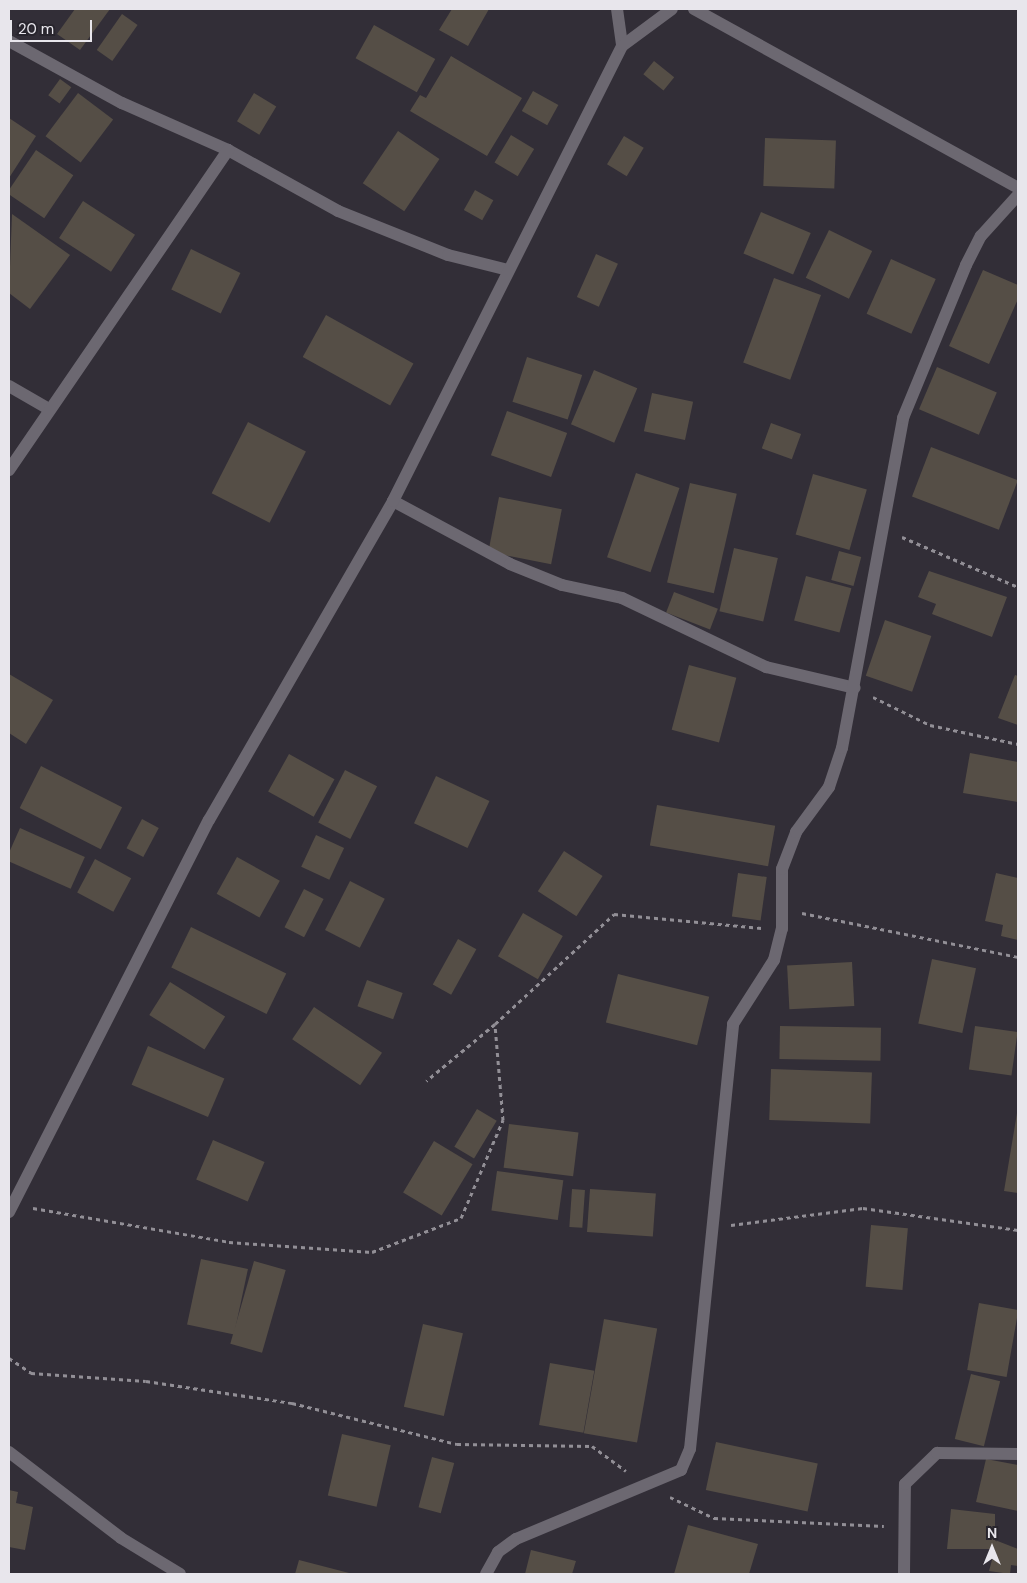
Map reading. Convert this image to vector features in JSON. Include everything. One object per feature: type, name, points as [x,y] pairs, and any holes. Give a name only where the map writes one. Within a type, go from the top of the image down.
[{"type":"street","points":[[617,9],[622,46]]},
{"type":"street","points":[[11,1208],[209,820],[393,502],[622,46],[672,9]]},
{"type":"street","points":[[694,9],[1018,188]]},
{"type":"street","points":[[9,41],[122,103],[228,150],[338,211],[448,255],[508,270]]},
{"type":"street","points":[[9,470],[228,150]]},
{"type":"street","points":[[486,1574],[498,1552],[516,1539],[647,1487],[681,1470],[690,1448],[733,1024],[774,960],[782,930],[782,869],[796,832],[829,787],[855,688],[906,410],[966,265],[981,236],[1018,195]]},
{"type":"street","points":[[9,386],[49,409]]},
{"type":"street","points":[[393,502],[510,564],[562,585],[622,598],[766,667],[855,688]]},
{"type":"street","points":[[9,1452],[121,1538],[180,1574]]},
{"type":"street","points":[[904,1574],[905,1484],[937,1453],[1018,1454]]},
{"type":"path","points":[[883,529],[1018,587]]},
{"type":"path","points":[[855,688],[930,725],[1018,744]]},
{"type":"path","points":[[782,909],[1018,957]]},
{"type":"path","points":[[426,1081],[495,1024],[614,914],[782,930]]},
{"type":"path","points":[[11,1208],[229,1242],[372,1252],[452,1222],[462,1218],[502,1120],[495,1024]]},
{"type":"path","points":[[711,1228],[863,1208],[1018,1230]]},
{"type":"path","points":[[9,1358],[31,1373],[146,1381],[292,1403],[457,1444],[592,1446],[647,1487],[714,1518],[905,1526]]},
{"type":"building","points":[[75,9],[110,9],[80,50],[57,34]]},
{"type":"building","points":[[452,9],[489,9],[468,46],[439,30]]},
{"type":"building","points":[[122,14],[138,25],[112,61],[97,50]]},
{"type":"building","points":[[374,25],[435,59],[417,92],[356,58]]},
{"type":"building","points":[[451,56],[522,98],[487,156],[410,111],[420,95],[426,98]]},
{"type":"building","points":[[654,61],[674,77],[664,91],[643,74]]},
{"type":"building","points":[[60,79],[71,87],[60,103],[48,95]]},
{"type":"building","points":[[533,91],[558,105],[547,125],[522,111]]},
{"type":"building","points":[[78,93],[113,119],[81,163],[46,136]]},
{"type":"building","points":[[254,93],[276,106],[259,135],[237,121]]},
{"type":"building","points":[[9,118],[36,136],[9,178]]},
{"type":"building","points":[[398,131],[439,159],[404,211],[363,183]]},
{"type":"building","points":[[511,135],[534,149],[518,176],[495,162]]},
{"type":"building","points":[[624,136],[644,148],[627,176],[607,164]]},
{"type":"building","points":[[765,138],[836,140],[834,188],[763,186]]},
{"type":"building","points":[[36,150],[73,175],[44,218],[9,195],[9,190]]},
{"type":"building","points":[[475,190],[493,200],[482,220],[464,210]]},
{"type":"building","points":[[83,201],[135,235],[111,272],[59,238]]},
{"type":"building","points":[[761,212],[811,233],[793,275],[743,253]]},
{"type":"building","points":[[12,214],[70,255],[30,309],[9,293]]},
{"type":"building","points":[[829,230],[872,251],[849,299],[806,278]]},
{"type":"building","points":[[191,249],[240,273],[221,314],[171,289]]},
{"type":"building","points":[[596,254],[618,264],[599,307],[577,297]]},
{"type":"building","points":[[891,259],[936,279],[911,334],[867,314]]},
{"type":"building","points":[[983,270],[1018,285],[1018,299],[989,364],[949,346]]},
{"type":"building","points":[[774,278],[821,295],[790,380],[743,363]]},
{"type":"building","points":[[326,315],[413,363],[390,405],[303,357]]},
{"type":"building","points":[[527,357],[582,375],[568,420],[512,402]]},
{"type":"building","points":[[937,367],[997,392],[979,435],[919,409]]},
{"type":"building","points":[[594,370],[637,388],[614,443],[571,424]]},
{"type":"building","points":[[652,393],[693,402],[685,440],[644,431]]},
{"type":"building","points":[[507,411],[567,433],[551,477],[491,455]]},
{"type":"building","points":[[248,422],[306,452],[270,523],[212,493]]},
{"type":"building","points":[[771,423],[801,434],[792,459],[762,448]]},
{"type":"building","points":[[931,447],[1018,480],[999,530],[912,496]]},
{"type":"building","points":[[636,473],[679,488],[651,572],[607,557]]},
{"type":"building","points":[[813,474],[867,489],[849,550],[796,535]]},
{"type":"building","points":[[690,483],[737,494],[714,593],[667,582]]},
{"type":"building","points":[[499,497],[562,509],[551,564],[488,552]]},
{"type":"building","points":[[734,548],[778,558],[763,621],[719,611]]},
{"type":"building","points":[[839,551],[861,557],[853,586],[831,580]]},
{"type":"building","points":[[929,571],[1007,597],[992,637],[932,614],[936,604],[918,597]]},
{"type":"building","points":[[806,576],[851,588],[839,633],[794,620]]},
{"type":"building","points":[[674,592],[718,609],[710,629],[666,613]]},
{"type":"building","points":[[885,620],[931,636],[912,692],[866,676]]},
{"type":"building","points":[[689,665],[736,678],[719,742],[672,730]]},
{"type":"building","points":[[9,674],[53,700],[26,744],[9,733]]},
{"type":"building","points":[[1015,675],[1018,676],[1018,725],[998,718]]},
{"type":"building","points":[[970,753],[1018,762],[1018,802],[963,793]]},
{"type":"building","points":[[289,754],[334,779],[314,817],[268,792]]},
{"type":"building","points":[[41,766],[122,807],[101,849],[20,808]]},
{"type":"building","points":[[345,770],[377,786],[350,839],[318,823]]},
{"type":"building","points":[[436,776],[489,801],[467,848],[414,823]]},
{"type":"building","points":[[657,805],[775,826],[768,866],[650,845]]},
{"type":"building","points":[[142,819],[159,828],[143,857],[127,848]]},
{"type":"building","points":[[20,828],[85,857],[71,889],[9,861],[9,853]]},
{"type":"building","points":[[316,835],[344,848],[329,880],[301,867]]},
{"type":"building","points":[[564,851],[603,876],[576,916],[538,891]]},
{"type":"building","points":[[237,857],[280,881],[259,917],[217,894]]},
{"type":"building","points":[[95,859],[131,878],[113,912],[77,893]]},
{"type":"building","points":[[738,873],[767,877],[761,921],[732,917]]},
{"type":"building","points":[[996,873],[1018,878],[1018,940],[1001,936],[1003,925],[985,921]]},
{"type":"building","points":[[350,881],[385,899],[360,948],[325,930]]},
{"type":"building","points":[[304,889],[324,899],[304,937],[284,927]]},
{"type":"building","points":[[523,913],[563,936],[538,979],[498,956]]},
{"type":"building","points":[[191,927],[286,973],[267,1014],[171,967]]},
{"type":"building","points":[[458,939],[476,949],[451,995],[433,984]]},
{"type":"building","points":[[932,959],[976,968],[962,1033],[918,1024]]},
{"type":"building","points":[[852,962],[854,1006],[789,1009],[787,965]]},
{"type":"building","points":[[618,974],[709,997],[697,1045],[606,1023]]},
{"type":"building","points":[[367,980],[403,993],[393,1019],[357,1006]]},
{"type":"building","points":[[170,982],[225,1016],[204,1050],[149,1015]]},
{"type":"building","points":[[314,1007],[382,1053],[360,1085],[292,1039]]},
{"type":"building","points":[[780,1026],[881,1028],[880,1061],[779,1059]]},
{"type":"building","points":[[975,1026],[1018,1032],[1011,1076],[969,1070]]},
{"type":"building","points":[[148,1046],[224,1078],[208,1117],[132,1085]]},
{"type":"building","points":[[771,1069],[872,1073],[870,1123],[769,1120]]},
{"type":"building","points":[[1018,1107],[1018,1193],[1004,1191]]},
{"type":"building","points":[[477,1109],[497,1121],[474,1159],[454,1147]]},
{"type":"building","points":[[509,1124],[578,1133],[573,1176],[504,1168]]},
{"type":"building","points":[[213,1140],[265,1162],[248,1201],[196,1180]]},
{"type":"building","points":[[434,1141],[473,1164],[442,1216],[403,1192]]},
{"type":"building","points":[[497,1171],[563,1180],[558,1220],[491,1211]]},
{"type":"building","points":[[572,1189],[585,1190],[582,1228],[569,1227]]},
{"type":"building","points":[[590,1189],[656,1194],[653,1236],[587,1232]]},
{"type":"building","points":[[871,1225],[908,1228],[902,1290],[866,1287]]},
{"type":"building","points":[[201,1259],[248,1269],[234,1335],[187,1325]]},
{"type":"building","points":[[254,1261],[286,1270],[262,1353],[230,1344]]},
{"type":"building","points":[[979,1303],[1018,1310],[1007,1377],[967,1370]]},
{"type":"building","points":[[604,1319],[657,1328],[637,1443],[584,1433]]},
{"type":"building","points":[[423,1324],[463,1333],[444,1416],[404,1407]]},
{"type":"building","points":[[550,1363],[594,1371],[583,1433],[539,1425]]},
{"type":"building","points":[[971,1374],[1000,1381],[984,1446],[955,1439]]},
{"type":"building","points":[[342,1434],[391,1445],[377,1507],[328,1495]]},
{"type":"building","points":[[716,1442],[818,1464],[808,1512],[706,1490]]},
{"type":"building","points":[[432,1457],[454,1463],[441,1513],[419,1507]]},
{"type":"building","points":[[986,1459],[1018,1465],[1018,1511],[976,1502]]},
{"type":"building","points":[[9,1490],[18,1492],[16,1503],[33,1507],[25,1550],[9,1547]]},
{"type":"building","points":[[951,1509],[995,1514],[995,1540],[1018,1549],[1018,1566],[1011,1565],[1010,1574],[989,1571],[995,1549],[947,1549]]},
{"type":"building","points":[[688,1525],[758,1544],[749,1574],[674,1574]]},
{"type":"building","points":[[531,1550],[576,1561],[572,1574],[525,1574]]},
{"type":"building","points":[[299,1560],[353,1574],[295,1574]]}]
